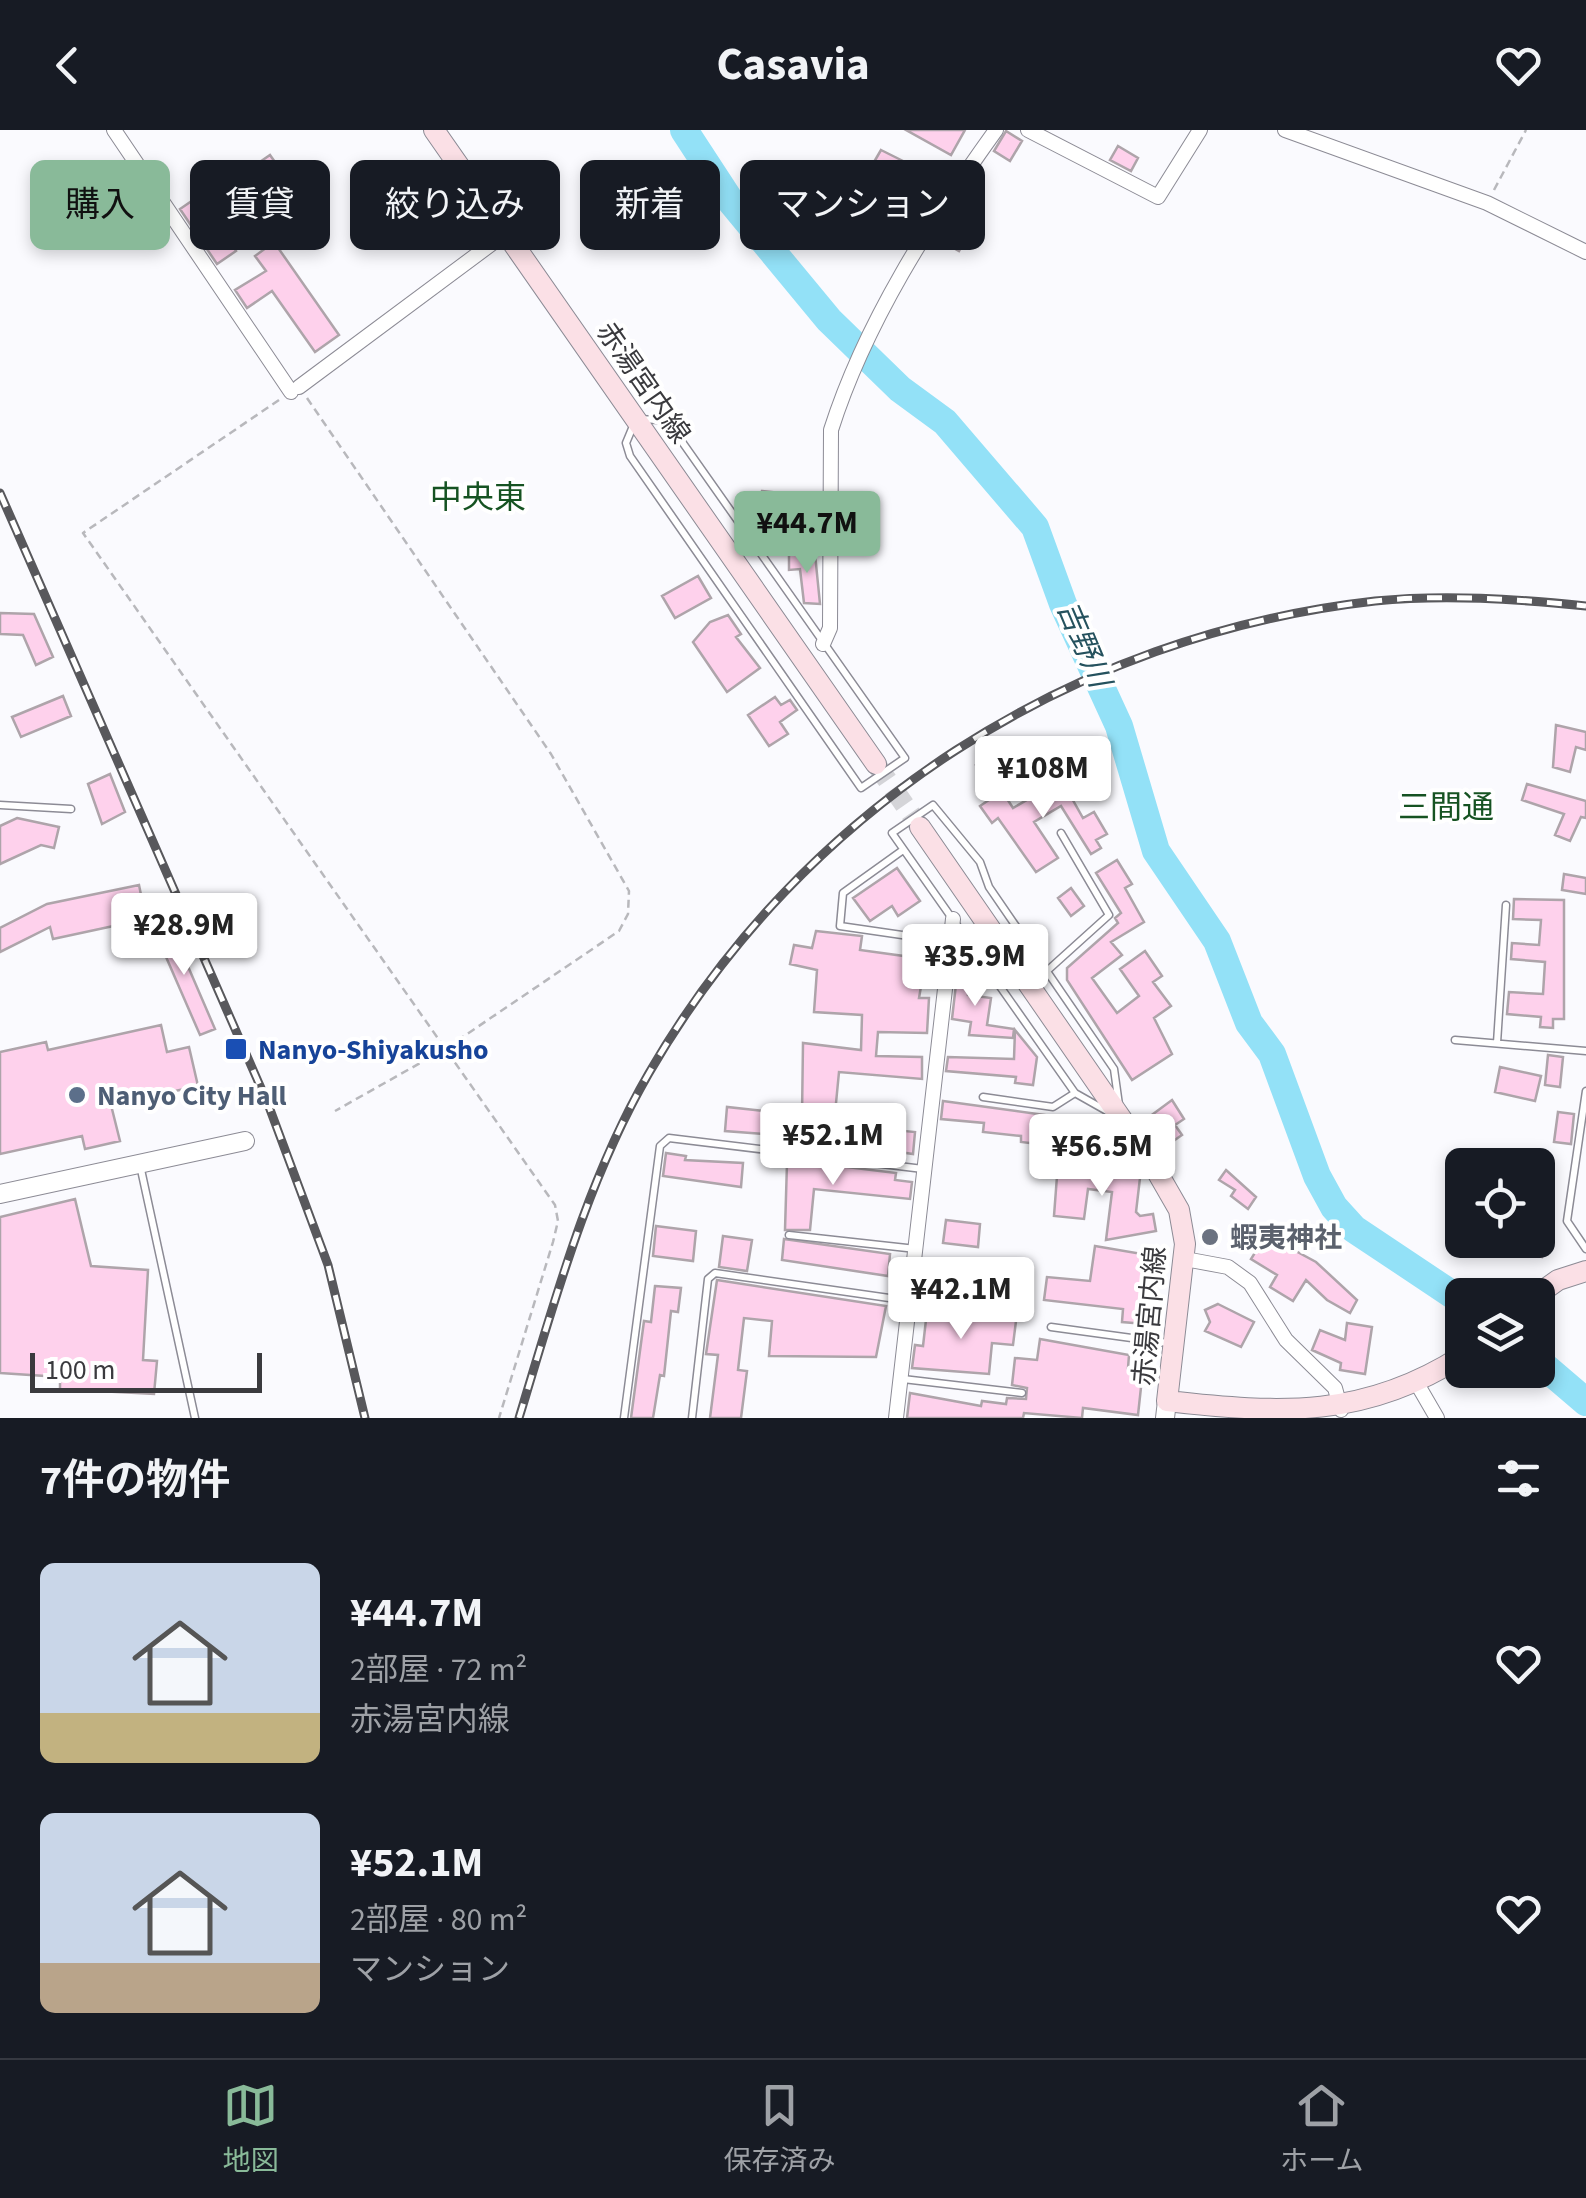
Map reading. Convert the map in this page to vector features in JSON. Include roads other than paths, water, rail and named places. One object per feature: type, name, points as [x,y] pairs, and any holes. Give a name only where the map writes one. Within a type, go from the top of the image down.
[{"type":"main road","name":"赤湯宮内線","points":[[434,130],[455,160]]},
{"type":"main road","name":"赤湯宮内線","points":[[518,250],[876,764]]},
{"type":"main road","name":"赤湯宮内線","points":[[920,827],[1179,1210],[1185,1258],[1166,1410],[1341,1412],[1382,1404],[1419,1387],[1445,1369]]},
{"type":"main road","points":[[1555,1282],[1586,1271]]},
{"type":"street","points":[[114,130],[136,169],[295,389],[483,250]]},
{"type":"street","points":[[823,644],[830,628],[831,430],[839,405],[898,281],[996,130]]},
{"type":"street","points":[[1028,130],[1158,197],[1200,130]]},
{"type":"street","points":[[1286,130],[1487,203],[1586,252]]},
{"type":"street","points":[[896,1418],[953,942],[952,919]]},
{"type":"street","points":[[0,1194],[245,1141]]},
{"type":"street","points":[[1185,1258],[1228,1267],[1250,1284],[1286,1340],[1334,1388],[1341,1412]]},
{"type":"street","points":[[1419,1387],[1437,1418]]},
{"type":"lane","points":[[636,419],[661,420],[673,429],[904,758],[861,788],[630,456],[626,443],[636,419]]},
{"type":"lane","points":[[0,804],[71,809]]},
{"type":"lane","points":[[933,805],[980,862],[988,887],[1114,1069],[1121,1119],[1075,1094],[892,833],[933,805]]},
{"type":"lane","points":[[1048,970],[1109,916],[1060,833]]},
{"type":"lane","points":[[903,850],[843,894],[840,926],[953,942]]},
{"type":"lane","points":[[1497,1043],[1506,905]]},
{"type":"lane","points":[[1455,1040],[1586,1051]]},
{"type":"lane","points":[[1586,1091],[1566,1220],[1586,1248]]},
{"type":"lane","points":[[983,1097],[1053,1107],[1075,1094]]},
{"type":"lane","points":[[624,1418],[660,1146],[669,1138],[924,1169]]},
{"type":"lane","points":[[139,1164],[195,1418]]},
{"type":"lane","points":[[789,1234],[916,1249]]},
{"type":"lane","points":[[692,1418],[708,1279],[715,1273],[911,1301]]},
{"type":"lane","points":[[1051,1327],[1175,1344]]},
{"type":"lane","points":[[902,1379],[1022,1393]]},
{"type":"waterway","name":"吉野川","points":[[684,130],[729,199],[829,320],[900,389],[945,422],[1035,527],[1063,604],[1119,726],[1156,851],[1217,941],[1249,1023],[1272,1054],[1317,1176],[1334,1207],[1354,1229],[1445,1290]]},
{"type":"waterway","name":"吉野川","points":[[1555,1376],[1586,1402]]},
{"type":"tunnel","points":[[876,764],[920,827]]},
{"type":"railway","points":[[0,493],[268,1104],[328,1265],[365,1418]]},
{"type":"railway","points":[[519,1418],[590,1198],[649,1073],[712,978],[784,892],[866,816],[956,750],[1052,695],[1155,652],[1263,620],[1401,599],[1480,598],[1586,606]]},
{"type":"place","name":"Nanyo-Shiyakusho","points":[[236,1049]]},
{"type":"place","name":"Nanyo City Hall","points":[[77,1095]]},
{"type":"place","name":"蝦夷神社","points":[[1210,1237]]},
{"type":"district","name":"中央東","points":[[478,497]]},
{"type":"district","name":"三間通","points":[[1446,807]]}]
